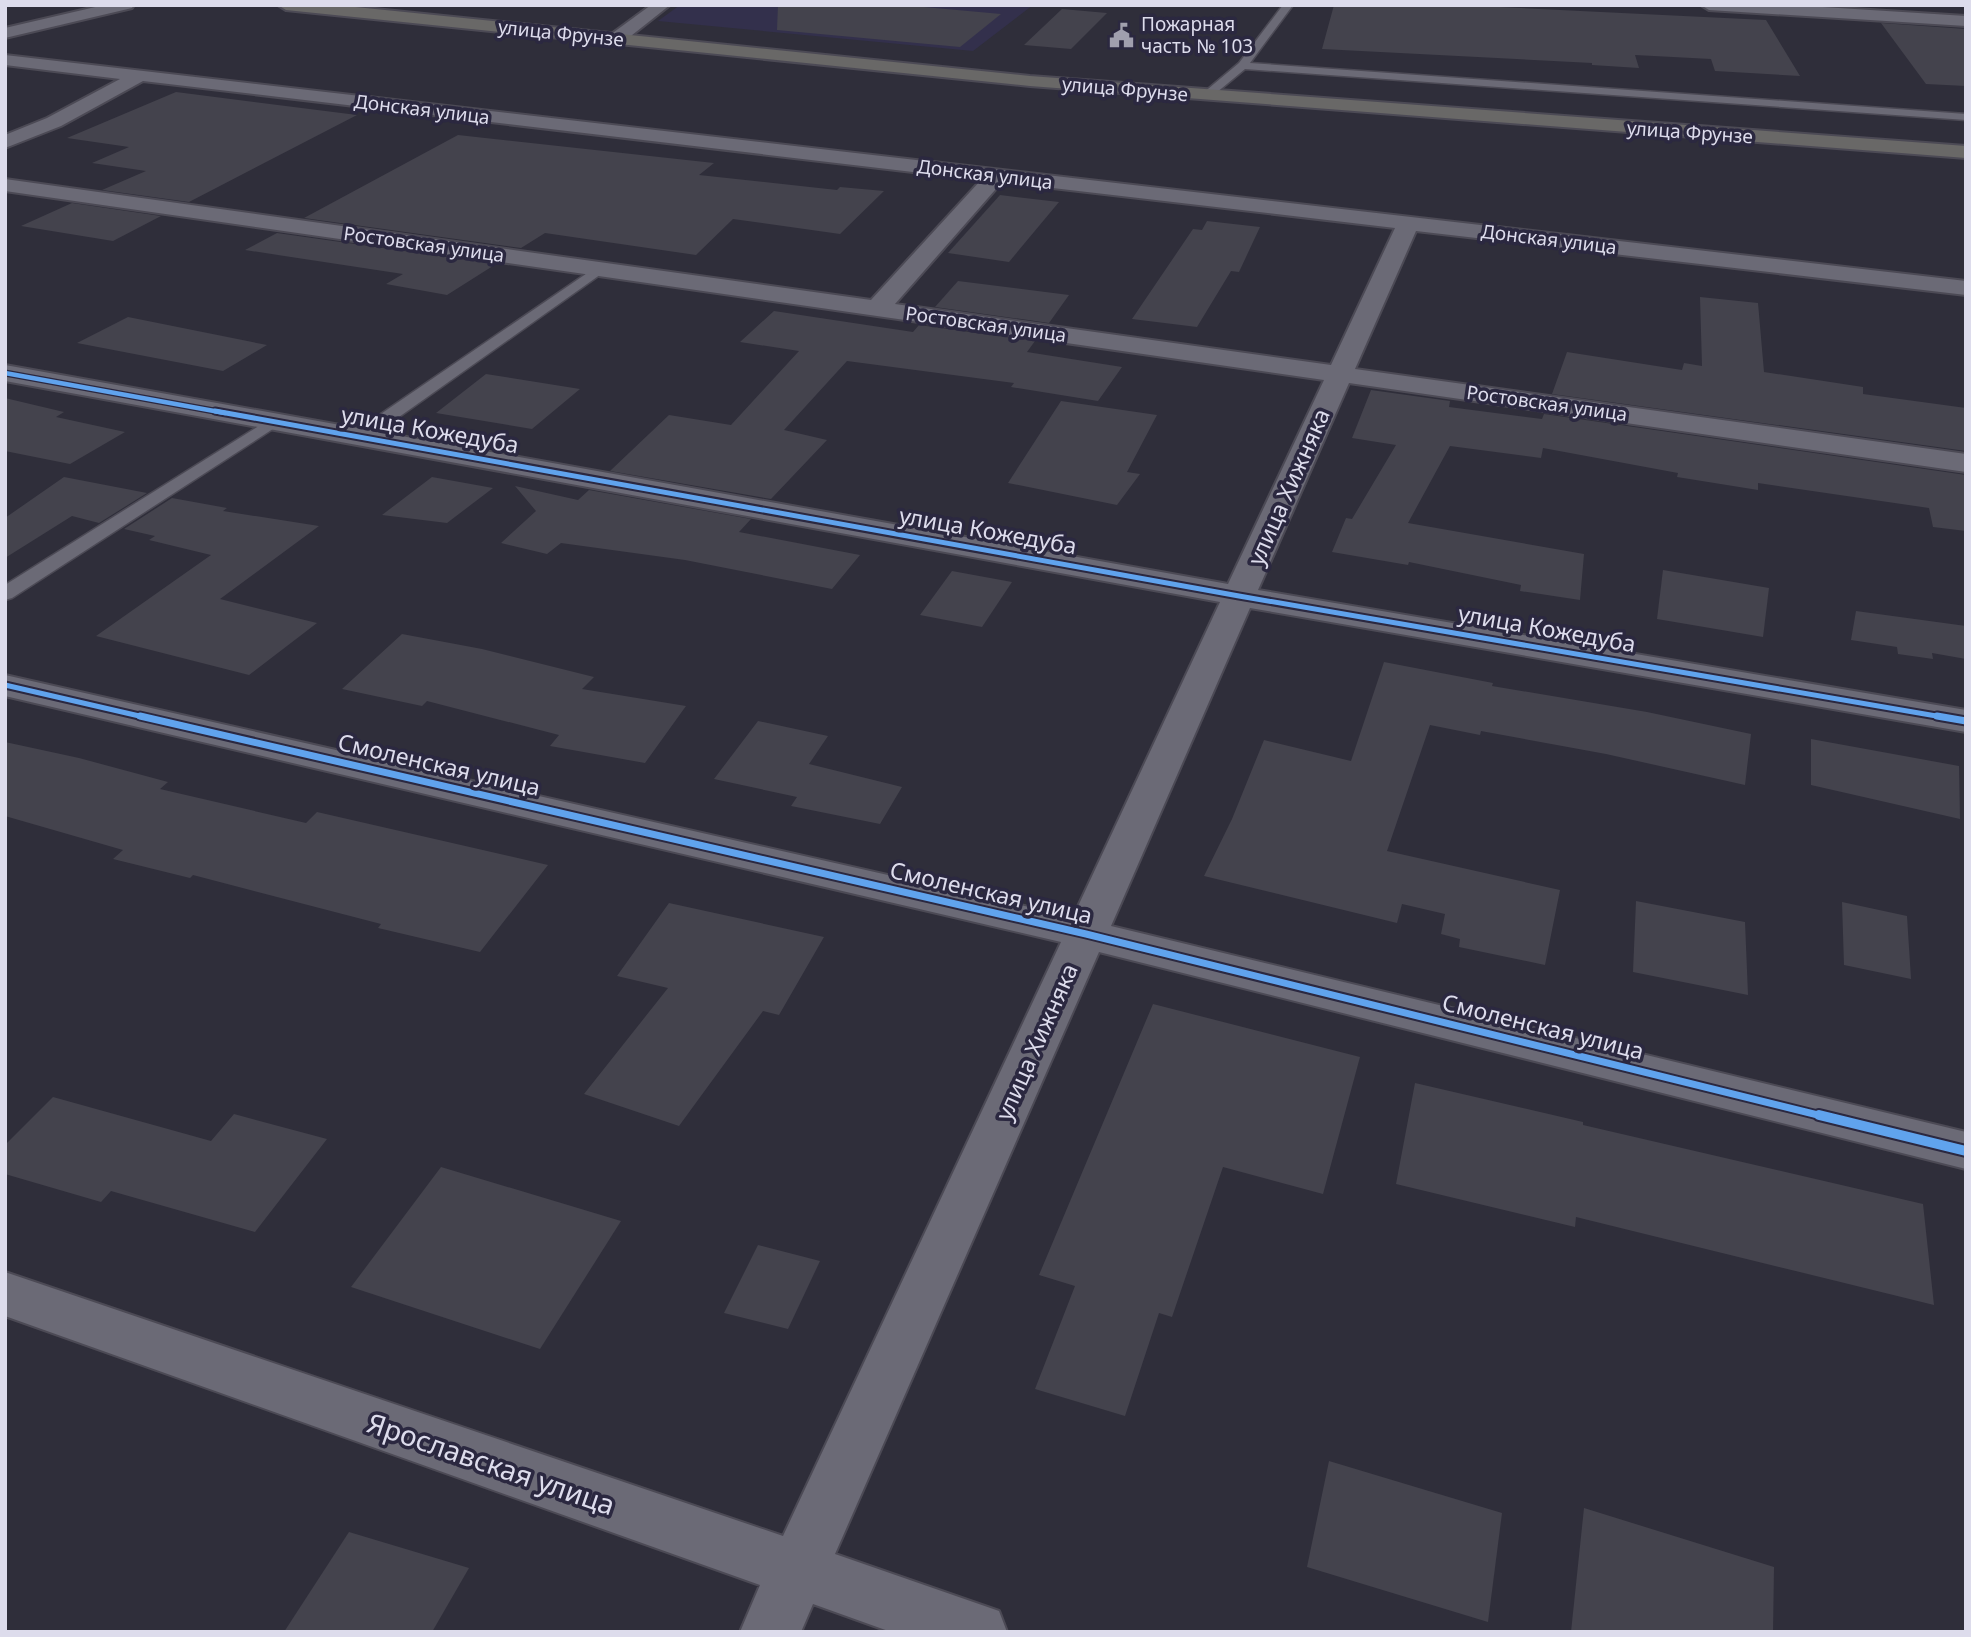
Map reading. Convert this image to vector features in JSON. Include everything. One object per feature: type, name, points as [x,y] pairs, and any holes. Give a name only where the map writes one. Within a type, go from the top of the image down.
[{"type":"main road","name":"улица Фрунзе","points":[[286,5],[961,75],[1206,96],[1966,152]]},
{"type":"street","points":[[5,33],[126,5]]},
{"type":"street","points":[[616,39],[662,5]]},
{"type":"street","points":[[1709,5],[1966,21]]},
{"type":"street","name":"Донская улица","points":[[5,60],[1966,288]]},
{"type":"street","points":[[5,142],[64,117],[139,76]]},
{"type":"street","points":[[877,309],[996,176]]},
{"type":"street","name":"Ростовская улица","points":[[5,185],[1966,463]]},
{"type":"street","name":"улица Хижняка","points":[[770,1632],[1408,223]]},
{"type":"street","name":"улица Кожедуба","points":[[5,373],[1239,596],[1966,721]]},
{"type":"street","name":"Смоленская улица","points":[[5,685],[1086,934],[1966,1151]]},
{"type":"street","name":"Ярославская улица","points":[[5,1294],[977,1632]]},
{"type":"lane","points":[[1206,96],[1233,78],[1288,5]]},
{"type":"lane","points":[[1244,65],[1966,117]]},
{"type":"lane","points":[[359,437],[599,269]]},
{"type":"lane","points":[[5,594],[273,422]]},
{"type":"shaded area","points":[[680,5],[1033,5],[973,51],[658,21]]},
{"type":"building","points":[[778,5],[902,5],[1001,14],[960,47],[777,30]]},
{"type":"building","points":[[1334,5],[1459,5],[1766,20],[1800,76],[1715,71],[1711,59],[1635,55],[1639,68],[1592,63],[1322,49]]},
{"type":"building","points":[[1062,9],[1107,13],[1071,49],[1024,45]]},
{"type":"building","points":[[1881,23],[1966,29],[1966,86],[1926,84]]},
{"type":"building","points":[[176,92],[357,115],[189,202],[102,190],[146,171],[92,163],[129,147],[67,138]]},
{"type":"building","points":[[458,135],[714,163],[699,175],[837,190],[840,187],[884,191],[840,234],[733,219],[696,255],[545,233],[521,248],[304,218]]},
{"type":"building","points":[[1000,195],[1059,202],[1009,262],[948,253]]},
{"type":"building","points":[[72,203],[161,216],[113,241],[21,226]]},
{"type":"building","points":[[1207,221],[1260,227],[1239,272],[1231,271],[1197,327],[1132,319],[1193,229],[1202,230]]},
{"type":"building","points":[[277,233],[496,264],[447,295],[386,284],[403,274],[245,250]]},
{"type":"building","points":[[958,281],[1069,295],[1049,323],[935,307]]},
{"type":"building","points":[[1700,297],[1758,303],[1764,372],[1863,387],[1863,394],[1966,408],[1966,451],[1552,394],[1567,352],[1682,370],[1684,363],[1702,366]]},
{"type":"building","points":[[774,311],[913,332],[919,325],[1035,341],[1027,352],[1122,367],[1098,401],[1011,387],[1014,383],[847,361],[784,430],[827,440],[771,499],[610,471],[669,415],[731,425],[799,351],[740,342]]},
{"type":"building","points":[[128,317],[267,345],[223,371],[77,343]]},
{"type":"building","points":[[486,374],[580,389],[532,429],[436,413]]},
{"type":"building","points":[[1371,390],[1450,401],[1449,407],[1542,419],[1544,414],[1966,475],[1966,531],[1933,527],[1929,508],[1758,483],[1758,490],[1677,477],[1678,473],[1543,448],[1541,458],[1450,446],[1408,523],[1584,554],[1580,600],[1520,591],[1521,585],[1409,562],[1408,565],[1332,552],[1346,518],[1352,519],[1396,445],[1352,438]]},
{"type":"building","points":[[5,398],[64,412],[56,417],[125,432],[70,464],[5,451]]},
{"type":"building","points":[[1061,401],[1157,415],[1127,472],[1140,474],[1117,505],[1008,483]]},
{"type":"building","points":[[64,477],[147,493],[99,523],[72,516],[5,558],[5,518]]},
{"type":"building","points":[[432,477],[493,488],[447,523],[382,515]]},
{"type":"building","points":[[515,486],[578,500],[589,490],[751,519],[739,532],[860,555],[832,589],[685,560],[561,543],[547,554],[501,543],[536,511]]},
{"type":"building","points":[[172,498],[227,508],[223,511],[319,526],[220,599],[317,623],[249,675],[96,636],[211,555],[149,540],[155,536],[124,529]]},
{"type":"building","points":[[1663,570],[1769,588],[1763,637],[1657,619]]},
{"type":"building","points":[[952,571],[1012,582],[982,627],[920,615]]},
{"type":"building","points":[[1856,611],[1966,626],[1966,659],[1932,653],[1933,659],[1898,654],[1897,647],[1851,640]]},
{"type":"building","points":[[402,634],[482,649],[594,677],[582,689],[686,706],[645,763],[550,746],[559,735],[427,701],[422,706],[342,689]]},
{"type":"building","points":[[1384,662],[1493,683],[1492,686],[1647,712],[1751,734],[1745,785],[1606,754],[1481,731],[1480,735],[1430,725],[1387,851],[1560,890],[1545,965],[1459,947],[1460,939],[1441,934],[1445,914],[1402,904],[1397,923],[1204,876],[1232,819],[1264,740],[1351,761]]},
{"type":"building","points":[[758,721],[828,736],[809,764],[902,787],[880,824],[791,806],[797,797],[714,779]]},
{"type":"building","points":[[1811,739],[1959,766],[1960,819],[1811,785]]},
{"type":"building","points":[[5,742],[168,782],[160,789],[306,823],[317,812],[548,865],[480,952],[378,928],[381,924],[193,875],[190,878],[113,859],[123,850],[5,816]]},
{"type":"building","points":[[1636,901],[1745,922],[1748,995],[1633,972]]},
{"type":"building","points":[[1842,902],[1907,916],[1911,979],[1844,965]]},
{"type":"building","points":[[669,903],[824,937],[779,1015],[763,1011],[679,1126],[584,1094],[668,988],[617,976]]},
{"type":"building","points":[[1153,1004],[1360,1057],[1323,1194],[1223,1167],[1172,1317],[1159,1313],[1125,1416],[1035,1389],[1075,1286],[1039,1275]]},
{"type":"building","points":[[1415,1083],[1923,1204],[1934,1305],[1576,1217],[1575,1227],[1396,1184]]},
{"type":"building","points":[[53,1097],[211,1141],[234,1114],[327,1139],[255,1232],[111,1191],[101,1202],[5,1174],[5,1145]]},
{"type":"building","points":[[441,1167],[621,1221],[540,1349],[351,1287]]},
{"type":"building","points":[[758,1245],[820,1261],[788,1329],[724,1313]]},
{"type":"building","points":[[1329,1461],[1502,1513],[1488,1622],[1307,1567]]},
{"type":"building","points":[[1584,1508],[1774,1567],[1773,1632],[1571,1632]]},
{"type":"building","points":[[349,1532],[469,1568],[432,1632],[284,1632]]},
{"type":"cycle path","points":[[5,373],[1239,596],[1966,721]]},
{"type":"cycle path","points":[[5,685],[1086,934],[1966,1151]]},
{"type":"place","name":"Пожарная часть № 103","points":[[1121,35]]}]
